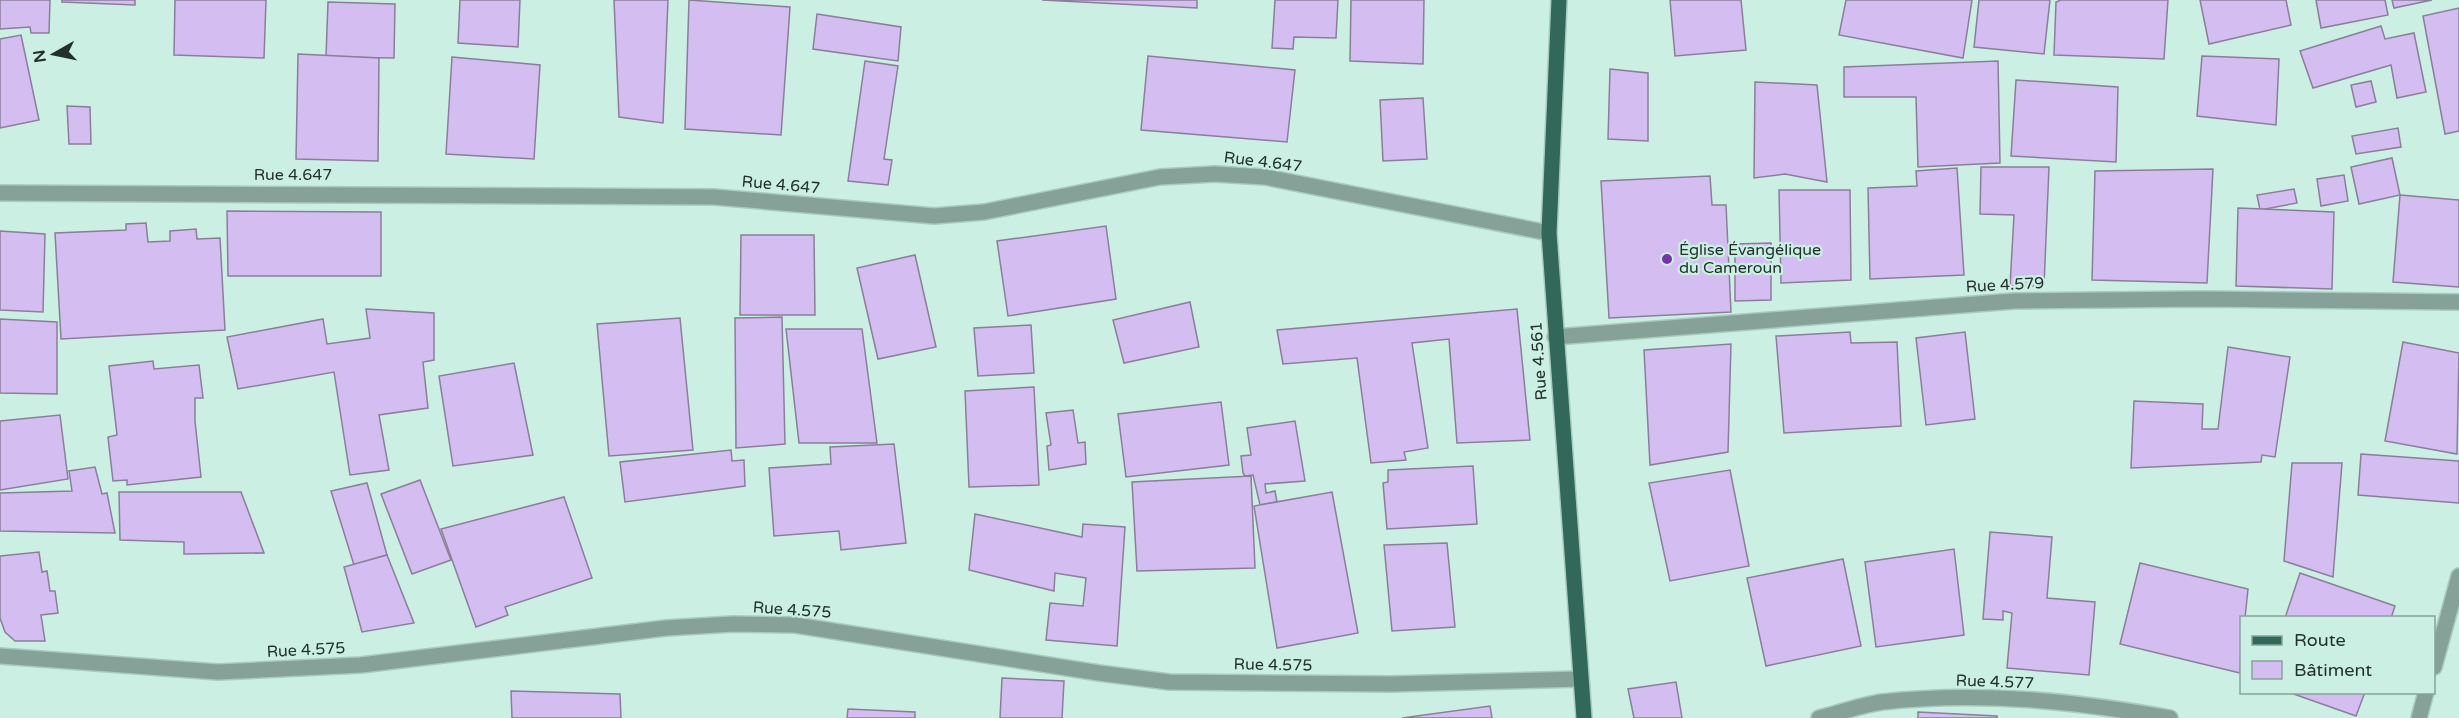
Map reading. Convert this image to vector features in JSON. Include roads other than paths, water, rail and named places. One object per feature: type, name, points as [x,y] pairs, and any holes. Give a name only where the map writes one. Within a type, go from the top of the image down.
[{"type":"main road","name":"Rue 4.561","points":[[1559,0],[1549,233],[1584,718]]},
{"type":"street","name":"Rue 4.647","points":[[0,193],[714,197],[934,216],[984,212],[1160,177],[1215,174],[1264,177],[1549,233]]},
{"type":"street","name":"Rue 4.579","points":[[1555,337],[2014,301],[2201,299],[2459,302]]},
{"type":"street","points":[[2435,660],[2459,576]]},
{"type":"street","name":"Rue 4.575","points":[[0,656],[218,672],[361,665],[666,628],[733,624],[795,625],[1099,674],[1169,682],[1391,684],[1580,679]]},
{"type":"street","points":[[2419,718],[2426,694]]},
{"type":"street","name":"Rue 4.577","points":[[1819,718],[1880,702],[1973,697],[2103,706],[2170,718]]},
{"type":"place","name":"Église Évangélique du Cameroun","points":[[1667,259]]}]
